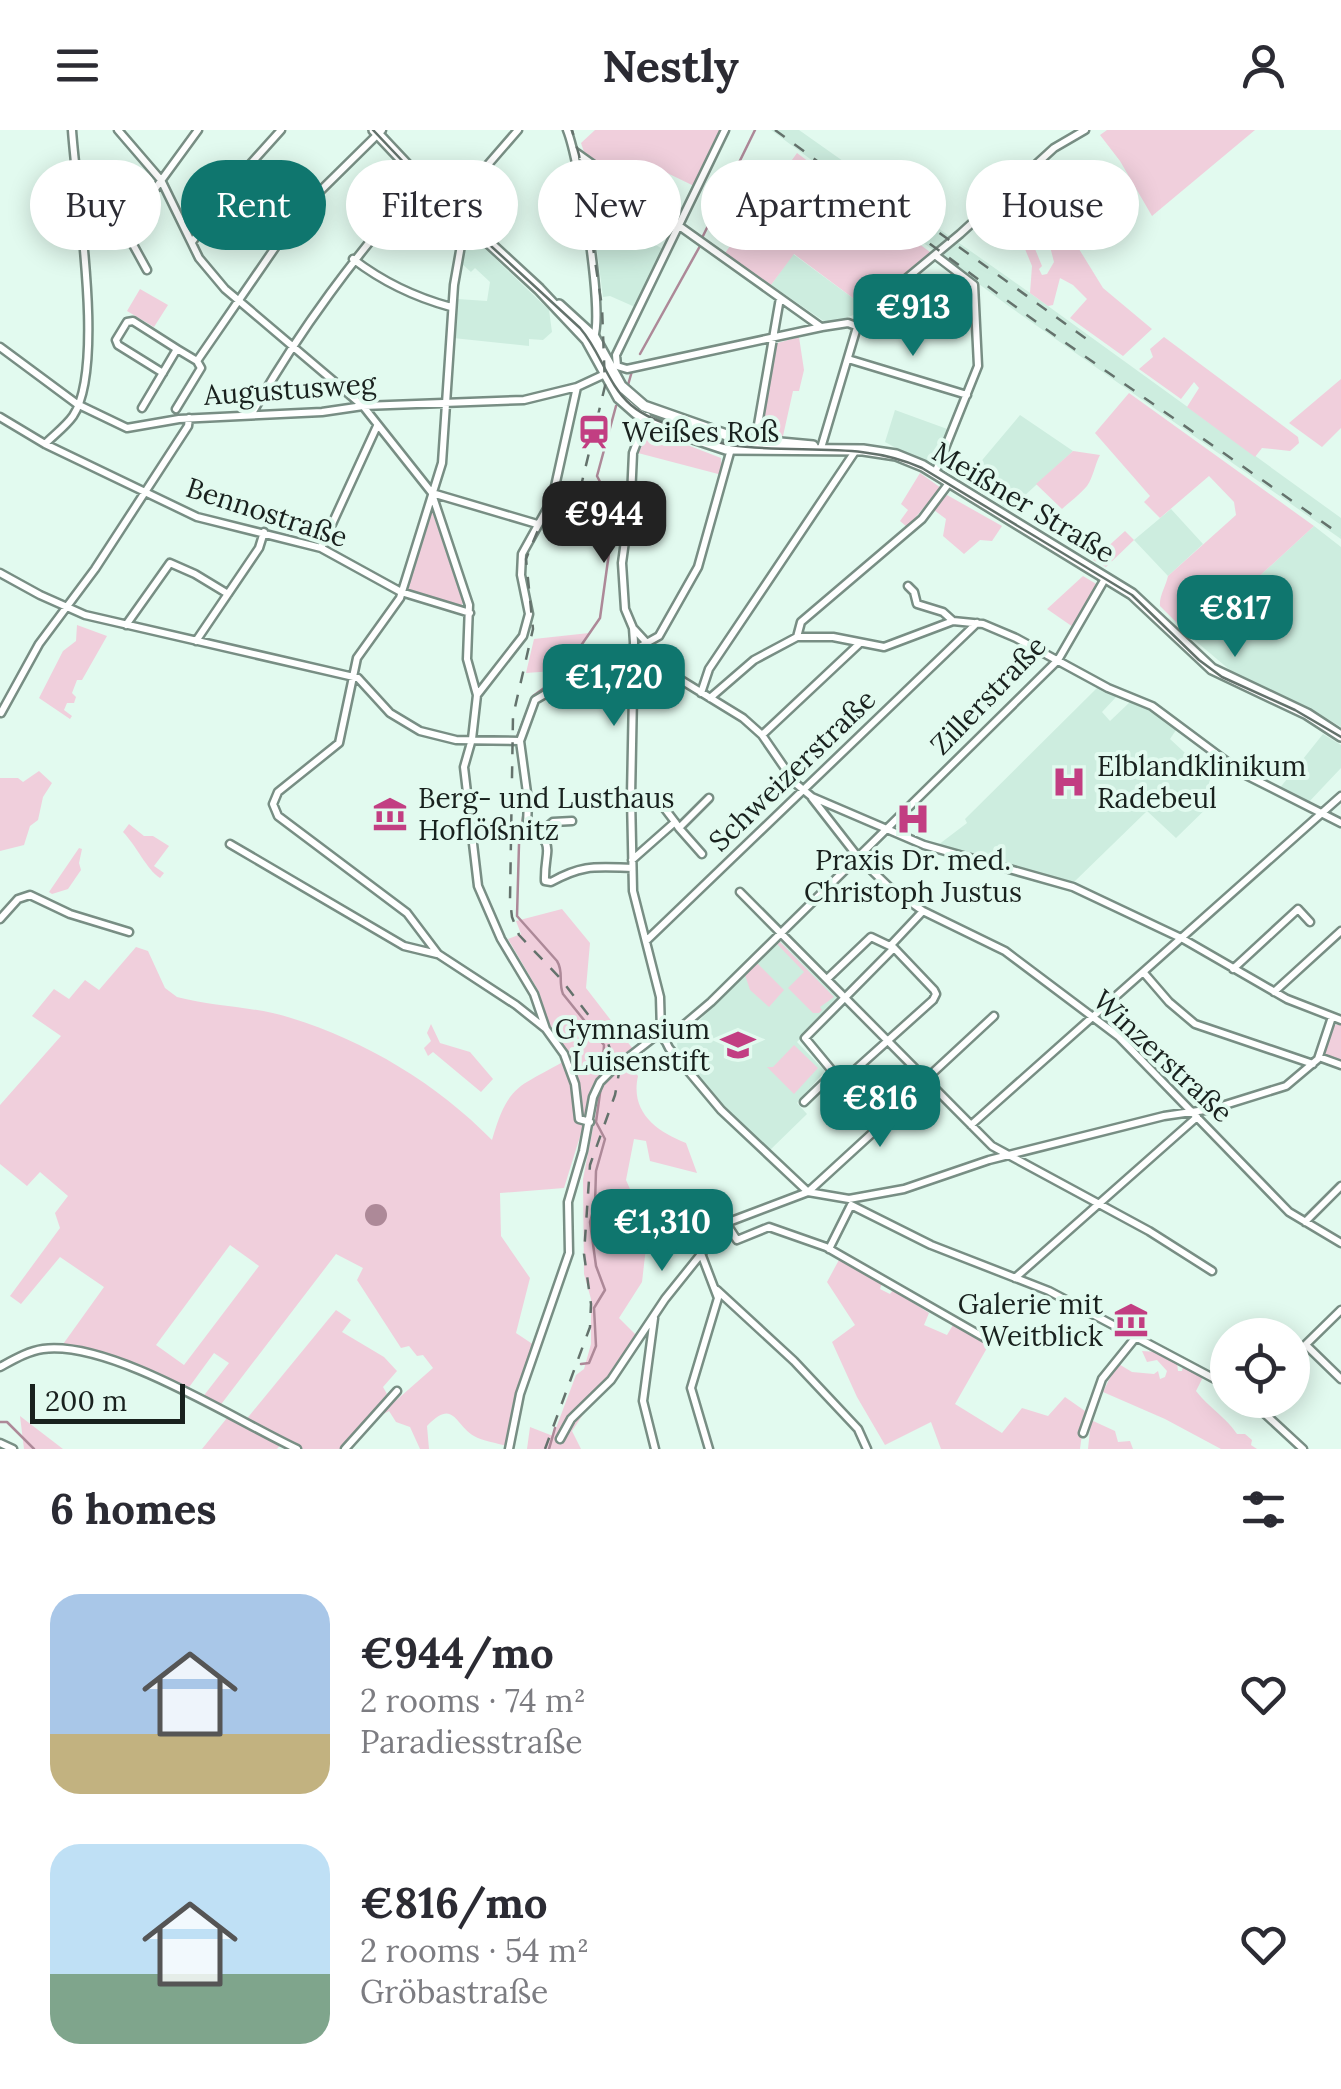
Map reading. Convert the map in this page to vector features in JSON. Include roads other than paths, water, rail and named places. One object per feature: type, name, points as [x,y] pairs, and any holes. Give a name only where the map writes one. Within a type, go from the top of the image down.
[{"type":"main road","name":"Meißner Straße","points":[[378,131],[403,160]]},
{"type":"main road","name":"Meißner Straße","points":[[496,250],[594,337],[632,398],[738,440],[802,443],[818,448]]},
{"type":"main road","name":"Meißner Straße","points":[[538,288],[586,340],[619,398],[646,420],[731,449],[856,449],[902,458],[935,473],[1132,594],[1212,669],[1307,714],[1341,736]]},
{"type":"street","points":[[72,130],[74,160]]},
{"type":"street","points":[[181,222],[161,180],[198,130]]},
{"type":"street","points":[[254,160],[281,130]]},
{"type":"street","points":[[490,160],[518,130]]},
{"type":"street","points":[[566,130],[574,151],[598,322],[594,337]]},
{"type":"street","points":[[681,224],[726,130]]},
{"type":"street","points":[[818,448],[860,317],[1054,148],[1086,130]]},
{"type":"street","points":[[326,184],[378,131]]},
{"type":"street","points":[[123,132],[145,160]]},
{"type":"street","points":[[574,151],[587,160]]},
{"type":"street","points":[[681,227],[822,328]]},
{"type":"street","points":[[45,444],[74,415],[86,374],[90,329],[82,250]]},
{"type":"street","points":[[136,250],[147,270]]},
{"type":"street","points":[[195,250],[239,303],[363,406],[432,493],[470,614],[467,659],[477,695],[472,739],[464,766],[478,886],[502,939],[534,994],[546,1029],[570,1070],[577,1094],[576,1115],[590,1122]]},
{"type":"street","points":[[197,361],[274,250]]},
{"type":"street","points":[[250,415],[291,345],[359,250]]},
{"type":"street","points":[[438,954],[408,914],[274,812],[278,792],[339,743],[358,658],[402,592],[442,463],[452,307],[461,250]]},
{"type":"street","points":[[668,250],[616,356],[617,366],[627,370],[848,322],[856,326]]},
{"type":"street","points":[[935,255],[975,287],[978,366],[935,473]]},
{"type":"street","points":[[352,258],[376,277],[402,290],[452,307]]},
{"type":"street","points":[[755,442],[780,298]]},
{"type":"street","name":"Augustusweg","points":[[163,373],[118,345],[116,340],[127,322],[133,321],[197,361],[201,368],[176,409]]},
{"type":"street","name":"Augustusweg","points":[[0,346],[77,404],[127,428],[190,418],[524,400],[577,387],[605,374]]},
{"type":"street","name":"Augustusweg","points":[[142,408],[177,349]]},
{"type":"street","points":[[848,359],[967,394]]},
{"type":"street","points":[[621,386],[627,370]]},
{"type":"street","points":[[477,695],[524,636],[528,614],[521,575],[522,554],[552,500],[577,387]]},
{"type":"street","points":[[650,408],[633,453],[632,496],[622,563],[625,609],[633,628],[634,650],[634,896],[662,1011],[661,1032],[665,1041],[720,1110],[808,1192],[850,1202],[931,1244],[1049,1291],[1210,1376]]},
{"type":"street","name":"Bennostraße","points":[[0,417],[45,444],[197,517],[321,548],[402,592],[470,614]]},
{"type":"street","points":[[0,713],[38,644],[68,607],[145,493],[190,418]]},
{"type":"street","points":[[321,548],[378,425]]},
{"type":"street","points":[[841,448],[845,466]]},
{"type":"street","points":[[634,650],[649,645],[664,628],[698,566],[731,449]]},
{"type":"street","points":[[701,693],[709,669],[856,449]]},
{"type":"street","points":[[797,637],[801,622],[922,519],[950,483]]},
{"type":"street","points":[[432,493],[538,524]]},
{"type":"street","points":[[196,641],[259,548],[264,532]]},
{"type":"street","points":[[126,624],[170,563],[228,594]]},
{"type":"street","points":[[0,573],[85,615],[354,676],[390,713],[410,726],[456,740],[518,741]]},
{"type":"street","name":"Zillerstraße","points":[[858,857],[1058,660],[1106,577]]},
{"type":"street","points":[[908,586],[917,604],[943,612],[953,621]]},
{"type":"street","points":[[710,698],[748,664],[797,637],[833,637],[888,646],[953,621],[977,624],[1016,638],[1108,688],[1152,706],[1242,773],[1341,823]]},
{"type":"street","points":[[966,622],[970,632]]},
{"type":"street","name":"Schweizerstraße","points":[[646,941],[977,624]]},
{"type":"street","points":[[633,628],[681,680],[762,734],[801,789],[812,798],[924,845],[1062,882],[1182,939],[1274,992],[1341,1020]]},
{"type":"street","points":[[762,734],[860,644]]},
{"type":"street","points":[[632,661],[580,673],[542,694],[533,703],[518,741],[528,800],[527,826],[547,842],[547,882],[584,867],[632,864],[710,798]]},
{"type":"street","points":[[971,1125],[1341,796]]},
{"type":"street","name":"Winzerstraße","points":[[812,798],[858,857],[889,887],[924,911],[1005,951],[1094,1016],[1289,1212],[1341,1243]]},
{"type":"street","points":[[662,805],[702,854]]},
{"type":"street","points":[[540,833],[554,822],[572,821]]},
{"type":"street","points":[[230,844],[404,946],[438,954],[504,996],[546,1029]]},
{"type":"street","points":[[665,1041],[675,1036],[858,857]]},
{"type":"street","points":[[740,892],[926,1081],[1006,1155],[1212,1270]]},
{"type":"street","points":[[0,919],[18,898],[30,895],[70,914],[129,932]]},
{"type":"street","points":[[1233,969],[1298,909],[1310,922]]},
{"type":"street","points":[[827,980],[868,938],[893,946],[936,994],[845,1079],[805,1038],[845,998],[893,946],[924,911]]},
{"type":"street","points":[[1274,992],[1341,930]]},
{"type":"street","points":[[1144,973],[1169,1002],[1196,1024],[1341,1065]]},
{"type":"street","points":[[560,1439],[571,1419],[611,1380],[654,1316],[726,1223],[808,1192],[994,1016]]},
{"type":"street","points":[[850,1202],[904,1190],[1006,1155],[1195,1115],[1286,1086],[1316,1060],[1332,1017]]},
{"type":"street","points":[[509,1449],[520,1394],[569,1253],[568,1202],[598,1084],[661,1032]]},
{"type":"street","points":[[804,1102],[834,1072]]},
{"type":"street","points":[[1014,1278],[1195,1115]]},
{"type":"street","points":[[1304,1222],[1341,1186]]},
{"type":"street","points":[[828,1249],[850,1202]]},
{"type":"street","points":[[726,1223],[736,1240],[770,1227],[828,1249],[985,1338]]},
{"type":"street","points":[[702,1256],[717,1290],[794,1360],[858,1429],[867,1449]]},
{"type":"street","points":[[709,1449],[691,1388],[716,1309],[717,1290]]},
{"type":"street","points":[[1310,1341],[1341,1310]]},
{"type":"street","points":[[654,1316],[643,1401],[655,1449]]},
{"type":"street","points":[[1083,1433],[1102,1379],[1136,1337]]},
{"type":"street","points":[[0,1367],[40,1349],[82,1353],[155,1376],[297,1449]]},
{"type":"street","points":[[1310,1349],[1341,1378]]},
{"type":"street","points":[[345,1449],[397,1391]]},
{"type":"street","points":[[1269,1418],[1303,1449]]},
{"type":"street","points":[[0,1442],[12,1449]]},
{"type":"waterway","points":[[740,160],[755,130]]},
{"type":"waterway","points":[[640,354],[700,246]]},
{"type":"waterway","points":[[628,385],[632,371]]},
{"type":"waterway","points":[[517,737],[533,696],[572,668],[580,647],[600,618],[612,505],[597,476],[616,406]]},
{"type":"waterway","points":[[521,769],[524,791]]},
{"type":"waterway","points":[[525,804],[519,844],[517,916],[557,961],[563,994],[604,1045],[602,1078]]},
{"type":"waterway","points":[[581,1364],[589,1363],[596,1346],[594,1308],[605,1290],[596,1266],[590,1222],[596,1171],[605,1139],[596,1122],[601,1086]]},
{"type":"waterway","points":[[0,1422],[7,1422],[34,1449]]},
{"type":"waterway","points":[[549,1449],[555,1428]]},
{"type":"tram line","points":[[373,130],[429,189],[580,328],[623,397],[642,413],[725,444],[852,451],[899,459],[922,468],[1132,595],[1222,677],[1295,710],[1341,737]]},
{"type":"railway","points":[[545,1449],[590,1327],[584,1254],[590,1165],[619,1073],[606,1038],[560,978],[519,935],[510,900],[513,716],[533,629],[526,559],[538,530],[568,506],[581,486],[605,386],[602,307],[572,130]]},
{"type":"railway","points":[[775,130],[1050,332],[1341,535]]},
{"type":"railway","points":[[946,238],[1095,345]]},
{"type":"place","name":"Weißes Roß","points":[[594,432]]},
{"type":"place","name":"Elblandklinikum Radebeul","points":[[1069,782]]},
{"type":"place","name":"Berg- und Lusthaus Hoflößnitz","points":[[390,814]]},
{"type":"place","name":"Praxis Dr. med. Christoph Justus","points":[[913,819]]},
{"type":"place","name":"Gymnasium Luisenstift","points":[[738,1045]]},
{"type":"place","name":"Galerie mit Weitblick","points":[[1131,1320]]}]
